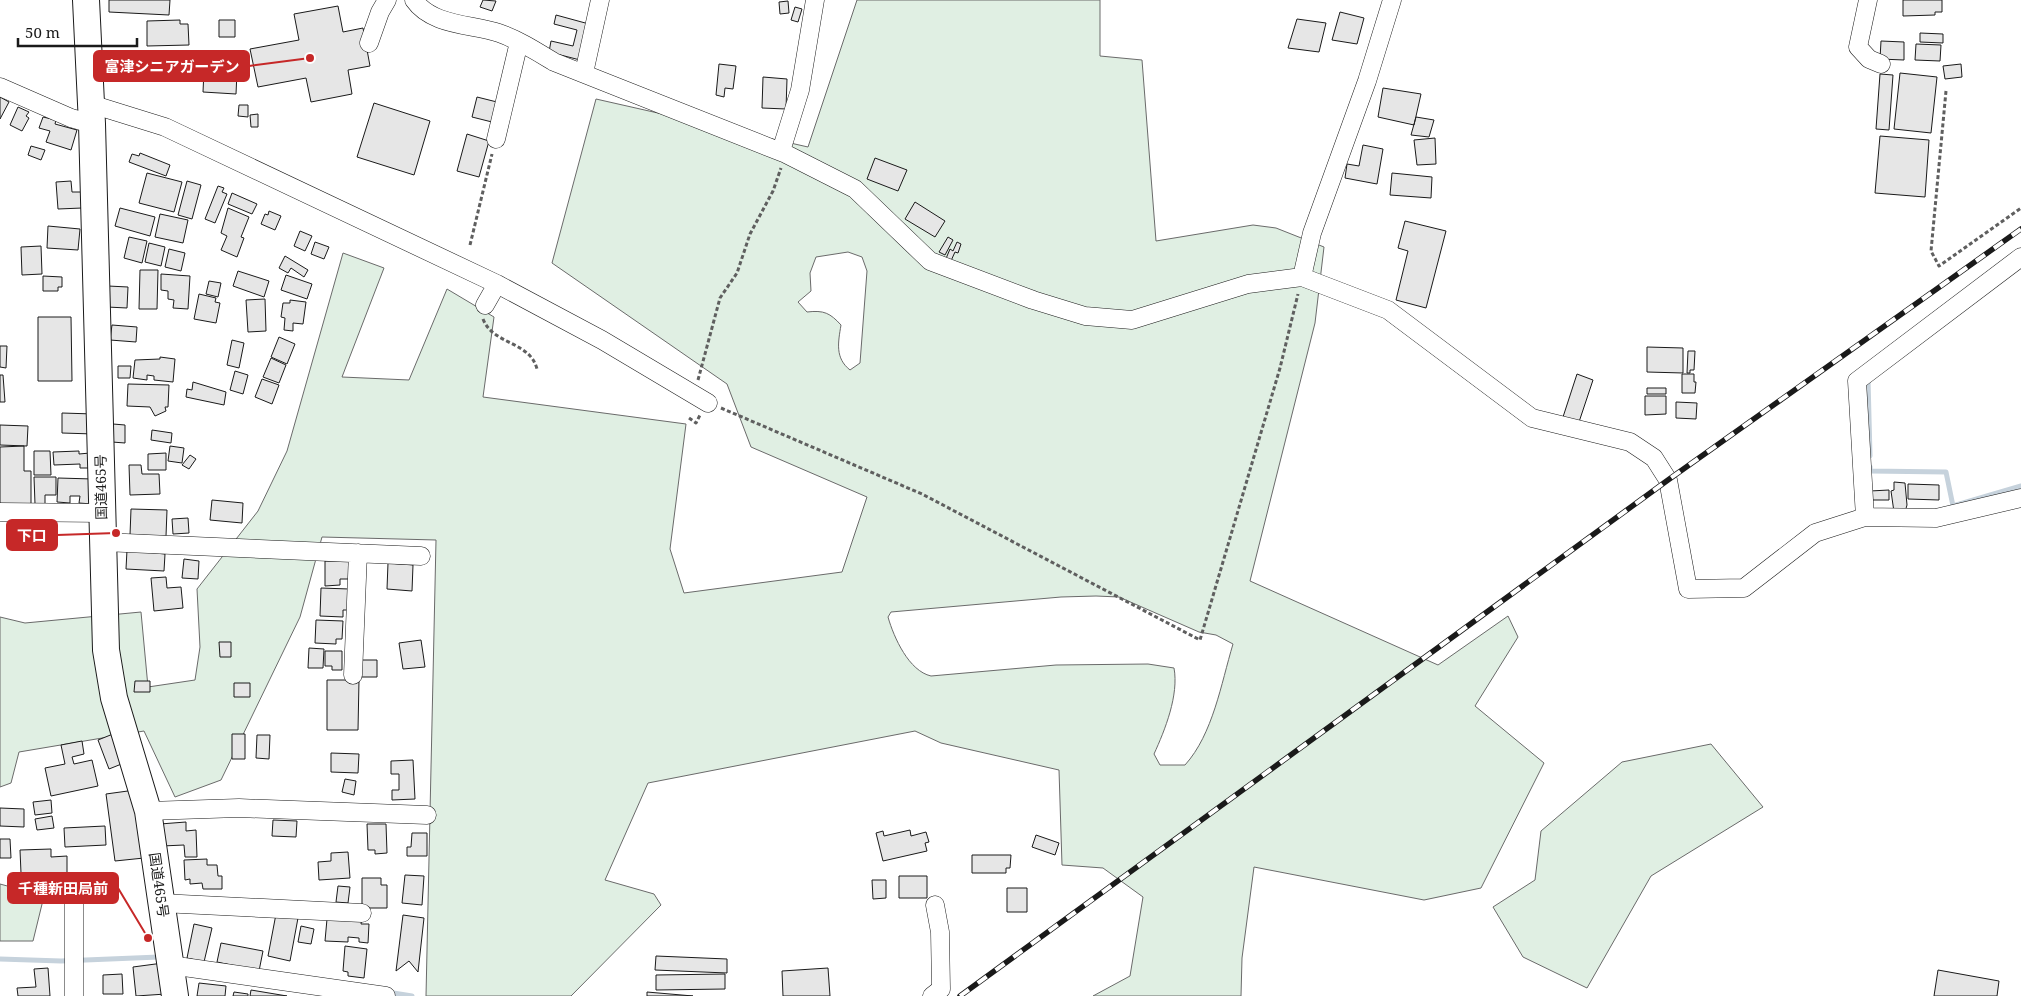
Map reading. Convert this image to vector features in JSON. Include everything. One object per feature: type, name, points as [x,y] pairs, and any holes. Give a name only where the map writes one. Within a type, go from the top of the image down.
[{"type":"highway","name":"国道465号","points":[[86,0],[92,114],[106,650],[114,698],[148,811],[175,996]]},
{"type":"street","points":[[369,44],[380,12],[387,0]]},
{"type":"street","points":[[414,0],[426,11],[443,20],[497,33],[519,42],[554,62],[783,152],[856,190],[930,261],[1033,300],[1084,316],[1132,320],[1248,284],[1302,276],[1388,310],[1532,418],[1630,442],[1654,458],[1668,480],[1688,589],[1744,588],[1815,533],[1865,517],[1936,518],[2021,498]]},
{"type":"street","points":[[584,73],[600,0]]},
{"type":"street","points":[[783,152],[800,90],[815,0]]},
{"type":"street","points":[[1302,276],[1312,233],[1367,81],[1392,0]]},
{"type":"street","points":[[1868,0],[1858,47],[1869,59],[1881,64]]},
{"type":"street","points":[[496,139],[519,42]]},
{"type":"street","points":[[0,86],[71,118],[92,114],[165,127],[497,284],[594,335],[701,398]]},
{"type":"street","points":[[1865,517],[1857,381],[2021,257]]},
{"type":"street","points":[[485,305],[497,284]]},
{"type":"street","points":[[0,512],[102,513]]},
{"type":"street","points":[[103,542],[421,556]]},
{"type":"street","points":[[353,675],[358,553]]},
{"type":"street","points":[[148,811],[238,808],[427,815]]},
{"type":"street","points":[[74,884],[74,996]]},
{"type":"street","points":[[162,903],[362,913]]},
{"type":"street","points":[[932,996],[940,989],[940,932],[935,905]]},
{"type":"street","points":[[170,965],[386,996]]},
{"type":"path","points":[[1946,91],[1931,251],[1939,266],[2021,208]]},
{"type":"path","points":[[470,245],[496,139]]},
{"type":"path","points":[[701,398],[709,344],[720,298],[738,273],[750,234],[773,191],[783,152]]},
{"type":"path","points":[[734,413],[922,494],[1200,640],[1280,368],[1302,276]]},
{"type":"path","points":[[485,305],[481,312],[483,322],[490,331],[529,354],[536,369]]},
{"type":"green space","points":[[857,0],[1100,0],[1100,56],[1142,60],[1156,241],[1253,225],[1276,228],[1324,247],[1315,323],[1250,581],[1438,665],[1508,616],[1518,637],[1475,706],[1544,763],[1481,888],[1424,900],[1254,867],[1242,958],[1241,996],[1093,996],[1130,976],[1143,897],[1103,868],[1062,865],[1059,770],[941,743],[915,731],[648,783],[605,880],[654,894],[661,905],[571,996],[426,996],[436,540],[322,537],[300,617],[221,780],[175,797],[144,731],[19,752],[11,783],[0,787],[0,617],[25,623],[141,612],[148,687],[195,680],[200,647],[197,589],[258,511],[287,451],[343,253],[384,268],[342,377],[409,380],[447,289],[494,317],[483,397],[686,424],[670,549],[684,593],[842,572],[867,497],[751,447],[727,384],[552,263],[596,99],[808,147]],"holes":[[[848,252],[862,257],[867,271],[860,363],[850,370],[840,355],[841,325],[826,313],[807,312],[798,302],[811,291],[810,273],[816,257]],[[1061,597],[1119,597],[1199,632],[1216,635],[1233,644],[1209,724],[1195,753],[1185,765],[1160,765],[1154,754],[1173,701],[1175,689],[1174,668],[1148,664],[1056,665],[931,676],[923,673],[909,661],[898,644],[888,617],[891,612]]]},
{"type":"green space","points":[[1711,744],[1763,807],[1651,876],[1587,988],[1523,957],[1493,907],[1535,880],[1541,831],[1622,762]]},
{"type":"green space","points":[[0,884],[44,896],[33,941],[0,941]]},
{"type":"building","points":[[109,0],[170,0],[169,15],[109,12]]},
{"type":"building","points":[[483,0],[496,1],[492,11],[480,7]]},
{"type":"building","points":[[1903,0],[1942,0],[1942,12],[1935,12],[1935,15],[1903,16]]},
{"type":"building","points":[[788,1],[789,13],[780,14],[779,2]]},
{"type":"building","points":[[338,6],[343,32],[363,28],[370,66],[348,70],[352,94],[311,102],[306,78],[258,87],[250,49],[299,40],[294,14]]},
{"type":"building","points":[[795,7],[802,9],[798,22],[791,20]]},
{"type":"building","points":[[1340,12],[1364,18],[1357,44],[1332,40]]},
{"type":"building","points":[[556,15],[589,24],[580,60],[549,52],[551,41],[573,46],[577,30],[554,24]]},
{"type":"building","points":[[1297,19],[1326,23],[1319,52],[1288,48]]},
{"type":"building","points":[[180,20],[180,24],[188,24],[189,45],[147,46],[147,21]]},
{"type":"building","points":[[219,20],[235,20],[235,37],[219,37]]},
{"type":"building","points":[[1920,33],[1943,34],[1943,43],[1920,42]]},
{"type":"building","points":[[1881,41],[1904,42],[1904,60],[1880,59]]},
{"type":"building","points":[[1916,44],[1941,45],[1940,61],[1915,60]]},
{"type":"building","points":[[719,64],[736,66],[733,89],[725,88],[724,97],[716,95]]},
{"type":"building","points":[[1961,64],[1962,77],[1945,79],[1943,66]]},
{"type":"building","points":[[204,70],[237,72],[236,94],[203,92]]},
{"type":"building","points":[[1900,73],[1937,77],[1931,133],[1894,129]]},
{"type":"building","points":[[1880,74],[1893,75],[1889,130],[1876,129]]},
{"type":"building","points":[[763,77],[787,79],[786,109],[762,108]]},
{"type":"building","points":[[1383,88],[1421,94],[1414,125],[1378,117]]},
{"type":"building","points":[[0,97],[9,102],[0,119]]},
{"type":"building","points":[[477,97],[497,102],[492,122],[472,117]]},
{"type":"building","points":[[374,103],[430,121],[414,175],[357,157]]},
{"type":"building","points":[[239,105],[248,105],[248,117],[238,116]]},
{"type":"building","points":[[18,107],[29,112],[26,116],[29,118],[22,131],[10,125]]},
{"type":"building","points":[[258,114],[258,127],[251,127],[250,115]]},
{"type":"building","points":[[43,117],[56,120],[55,124],[77,130],[71,150],[46,142],[50,131],[39,128]]},
{"type":"building","points":[[1416,117],[1434,120],[1429,137],[1411,135]]},
{"type":"building","points":[[467,134],[489,141],[479,177],[457,171]]},
{"type":"building","points":[[1880,136],[1929,140],[1925,197],[1875,193]]},
{"type":"building","points":[[1435,138],[1436,164],[1417,165],[1414,140]]},
{"type":"building","points":[[1363,145],[1383,149],[1377,184],[1345,178],[1347,164],[1359,166]]},
{"type":"building","points":[[31,146],[45,150],[41,160],[28,155]]},
{"type":"building","points":[[140,153],[170,165],[166,176],[129,162],[132,154],[139,156]]},
{"type":"building","points":[[875,158],[907,170],[898,191],[867,179]]},
{"type":"building","points":[[147,173],[182,182],[174,212],[139,203]]},
{"type":"building","points":[[1392,173],[1432,177],[1431,198],[1390,195]]},
{"type":"building","points":[[71,181],[72,192],[81,192],[82,208],[58,209],[56,182]]},
{"type":"building","points":[[187,181],[201,185],[192,219],[178,215]]},
{"type":"building","points":[[218,186],[224,188],[222,192],[227,194],[215,223],[205,219]]},
{"type":"building","points":[[232,193],[257,204],[252,214],[228,204]]},
{"type":"building","points":[[915,202],[945,221],[935,237],[905,219]]},
{"type":"building","points":[[120,208],[155,217],[150,236],[115,226]]},
{"type":"building","points":[[228,208],[249,217],[241,237],[244,238],[237,257],[221,250],[227,236],[221,233]]},
{"type":"building","points":[[269,211],[281,216],[275,230],[261,224],[265,214],[268,215]]},
{"type":"building","points":[[160,214],[188,220],[183,243],[155,237]]},
{"type":"building","points":[[1405,221],[1446,231],[1426,308],[1396,300],[1408,251],[1398,248]]},
{"type":"building","points":[[48,226],[80,229],[78,250],[47,248]]},
{"type":"building","points":[[300,231],[312,236],[305,251],[294,246]]},
{"type":"building","points":[[129,237],[147,241],[142,263],[124,258]]},
{"type":"building","points":[[948,237],[953,240],[945,255],[939,252]]},
{"type":"building","points":[[315,242],[329,247],[324,259],[311,254]]},
{"type":"building","points":[[957,242],[961,244],[958,253],[955,252],[950,263],[945,261],[950,249],[953,251]]},
{"type":"building","points":[[149,243],[165,247],[161,266],[145,262]]},
{"type":"building","points":[[41,246],[42,274],[22,275],[21,247]]},
{"type":"building","points":[[169,249],[185,253],[181,271],[165,267]]},
{"type":"building","points":[[285,256],[308,270],[304,277],[291,268],[288,273],[279,268]]},
{"type":"building","points":[[140,270],[158,270],[157,309],[139,309]]},
{"type":"building","points":[[238,271],[269,281],[264,297],[233,286]]},
{"type":"building","points":[[161,274],[190,276],[188,309],[173,308],[174,300],[168,299],[168,291],[161,290]]},
{"type":"building","points":[[286,275],[312,284],[307,299],[281,290]]},
{"type":"building","points":[[43,276],[62,277],[62,287],[58,287],[58,291],[43,291]]},
{"type":"building","points":[[209,281],[221,283],[218,297],[206,294]]},
{"type":"building","points":[[108,286],[128,287],[127,308],[107,307]]},
{"type":"building","points":[[199,294],[216,298],[215,302],[220,303],[216,323],[194,319]]},
{"type":"building","points":[[265,299],[266,331],[248,332],[246,300]]},
{"type":"building","points":[[290,300],[306,302],[303,324],[293,323],[293,331],[284,330],[285,318],[281,317],[283,303],[290,303]]},
{"type":"building","points":[[38,317],[71,317],[72,381],[38,381]]},
{"type":"building","points":[[112,325],[137,327],[136,342],[110,340]]},
{"type":"building","points":[[279,337],[295,344],[287,364],[271,357]]},
{"type":"building","points":[[232,340],[244,343],[239,368],[227,365]]},
{"type":"building","points":[[0,346],[7,346],[6,368],[0,367]]},
{"type":"building","points":[[1647,347],[1683,348],[1683,373],[1647,372]]},
{"type":"building","points":[[1688,351],[1695,351],[1694,370],[1690,370],[1690,373],[1687,373]]},
{"type":"building","points":[[160,357],[175,359],[173,382],[154,380],[154,376],[147,375],[147,380],[133,378],[135,360],[160,359]]},
{"type":"building","points":[[271,358],[286,365],[279,383],[263,377]]},
{"type":"building","points":[[118,366],[131,366],[130,378],[118,378]]},
{"type":"building","points":[[235,371],[248,375],[243,394],[230,390]]},
{"type":"building","points":[[1577,374],[1593,380],[1579,422],[1563,417]]},
{"type":"building","points":[[1682,374],[1694,374],[1694,382],[1696,382],[1695,393],[1682,393]]},
{"type":"building","points":[[0,375],[3,375],[5,402],[0,402]]},
{"type":"building","points":[[262,379],[279,385],[272,404],[255,397]]},
{"type":"building","points":[[193,382],[226,392],[224,405],[186,397],[187,389],[192,390]]},
{"type":"building","points":[[128,384],[169,385],[168,407],[165,407],[166,411],[155,416],[150,407],[127,406]]},
{"type":"building","points":[[1647,388],[1666,388],[1666,394],[1647,394]]},
{"type":"building","points":[[1645,396],[1666,396],[1666,414],[1645,415]]},
{"type":"building","points":[[1676,402],[1697,403],[1696,419],[1676,418]]},
{"type":"building","points":[[62,413],[94,414],[94,434],[62,433]]},
{"type":"building","points":[[113,424],[125,425],[125,443],[112,442]]},
{"type":"building","points":[[0,425],[28,426],[27,446],[0,445]]},
{"type":"building","points":[[152,430],[172,433],[171,443],[151,440]]},
{"type":"building","points":[[24,446],[24,471],[31,471],[31,504],[0,504],[0,447]]},
{"type":"building","points":[[170,446],[184,448],[182,463],[168,461]]},
{"type":"building","points":[[34,451],[50,451],[51,475],[34,475]]},
{"type":"building","points":[[79,451],[79,454],[90,453],[90,468],[80,468],[80,464],[54,465],[53,452]]},
{"type":"building","points":[[166,453],[166,470],[148,470],[148,454]]},
{"type":"building","points":[[190,455],[196,459],[189,469],[182,465]]},
{"type":"building","points":[[129,465],[141,465],[142,474],[159,474],[160,494],[130,495]]},
{"type":"building","points":[[34,477],[56,477],[56,495],[45,495],[45,504],[35,504]]},
{"type":"building","points":[[58,478],[93,479],[92,504],[79,503],[80,496],[70,496],[70,503],[57,502]]},
{"type":"building","points":[[1894,482],[1905,483],[1907,505],[1905,512],[1894,512],[1891,491],[1894,490]]},
{"type":"building","points":[[1908,484],[1939,485],[1939,500],[1908,499]]},
{"type":"building","points":[[1889,490],[1889,500],[1870,500],[1870,491]]},
{"type":"building","points":[[212,500],[243,503],[242,523],[210,520]]},
{"type":"building","points":[[131,509],[167,510],[166,536],[130,535]]},
{"type":"building","points":[[188,518],[189,533],[173,534],[172,519]]},
{"type":"building","points":[[127,550],[165,554],[164,571],[126,569]]},
{"type":"building","points":[[184,559],[199,561],[198,579],[182,578]]},
{"type":"building","points":[[325,561],[349,561],[349,579],[340,579],[340,585],[325,586]]},
{"type":"building","points":[[388,563],[413,565],[412,591],[387,589]]},
{"type":"building","points":[[166,577],[167,588],[181,587],[183,608],[154,611],[151,578]]},
{"type":"building","points":[[321,588],[349,589],[349,610],[343,610],[343,617],[320,616]]},
{"type":"building","points":[[316,620],[343,621],[342,639],[336,639],[336,644],[315,643]]},
{"type":"building","points":[[421,640],[425,667],[403,669],[399,643]]},
{"type":"building","points":[[219,642],[231,642],[231,657],[220,657]]},
{"type":"building","points":[[309,648],[324,649],[323,668],[308,668]]},
{"type":"building","points":[[325,651],[342,651],[342,670],[332,670],[332,666],[325,666]]},
{"type":"building","points":[[358,660],[377,660],[377,677],[358,677]]},
{"type":"building","points":[[327,680],[359,680],[358,730],[327,730]]},
{"type":"building","points":[[135,681],[150,681],[150,692],[134,692]]},
{"type":"building","points":[[234,683],[250,683],[250,697],[234,697]]},
{"type":"building","points":[[113,734],[124,763],[109,769],[98,740]]},
{"type":"building","points":[[232,734],[245,734],[245,759],[232,759]]},
{"type":"building","points":[[257,735],[270,735],[269,759],[256,758]]},
{"type":"building","points":[[82,741],[84,754],[72,757],[74,764],[92,760],[98,786],[51,796],[45,768],[65,764],[61,745]]},
{"type":"building","points":[[331,753],[359,754],[358,773],[331,772]]},
{"type":"building","points":[[413,760],[415,799],[392,800],[392,790],[399,790],[399,774],[391,774],[391,761]]},
{"type":"building","points":[[345,779],[356,781],[354,795],[342,792]]},
{"type":"building","points":[[135,790],[144,858],[115,861],[106,794]]},
{"type":"building","points":[[51,800],[52,813],[35,815],[33,802]]},
{"type":"building","points":[[0,808],[24,809],[24,827],[0,826]]},
{"type":"building","points":[[52,816],[54,828],[37,830],[35,819]]},
{"type":"building","points":[[273,820],[297,821],[296,837],[272,836]]},
{"type":"building","points":[[186,822],[186,831],[196,830],[197,857],[185,857],[184,845],[162,846],[160,824]]},
{"type":"building","points":[[367,824],[386,824],[387,853],[375,854],[375,850],[368,850]]},
{"type":"building","points":[[105,826],[106,845],[65,847],[64,828]]},
{"type":"building","points":[[910,830],[911,836],[926,832],[929,842],[925,843],[927,851],[883,861],[876,833],[883,831],[884,836]]},
{"type":"building","points":[[412,833],[427,833],[427,856],[407,856],[407,847],[411,847]]},
{"type":"building","points":[[1036,835],[1059,843],[1055,855],[1032,847]]},
{"type":"building","points":[[0,839],[10,839],[11,858],[0,858]]},
{"type":"building","points":[[51,849],[51,857],[67,856],[67,873],[21,873],[20,850]]},
{"type":"building","points":[[348,852],[350,878],[319,880],[318,862],[331,861],[331,853]]},
{"type":"building","points":[[972,855],[1011,855],[1010,868],[1006,868],[1006,873],[972,873]]},
{"type":"building","points":[[207,859],[207,865],[217,865],[218,876],[222,876],[222,889],[203,889],[202,883],[190,884],[190,879],[185,880],[184,860]]},
{"type":"building","points":[[405,875],[424,876],[422,905],[402,903]]},
{"type":"building","points":[[899,876],[927,876],[927,898],[899,898]]},
{"type":"building","points":[[362,878],[381,878],[381,885],[387,885],[387,908],[362,908]]},
{"type":"building","points":[[872,880],[886,880],[886,898],[873,899]]},
{"type":"building","points":[[338,886],[350,887],[348,903],[336,902]]},
{"type":"building","points":[[1007,888],[1027,888],[1027,912],[1007,912]]},
{"type":"building","points":[[276,914],[298,918],[290,961],[268,956]]},
{"type":"building","points":[[403,915],[424,918],[418,972],[409,961],[396,971]]},
{"type":"building","points":[[362,917],[361,924],[369,924],[368,943],[359,942],[359,938],[348,937],[348,942],[325,941],[327,919]]},
{"type":"building","points":[[194,924],[212,928],[204,962],[187,958]]},
{"type":"building","points":[[301,926],[314,929],[311,944],[298,942]]},
{"type":"building","points":[[221,943],[263,951],[259,971],[217,962]]},
{"type":"building","points":[[345,946],[367,949],[364,978],[348,976],[348,972],[343,971]]},
{"type":"building","points":[[656,956],[727,959],[727,973],[655,970]]},
{"type":"building","points":[[163,963],[166,994],[136,996],[133,967]]},
{"type":"building","points":[[48,968],[50,996],[18,996],[17,988],[36,987],[34,969]]},
{"type":"building","points":[[828,968],[830,996],[783,996],[782,971]]},
{"type":"building","points":[[1938,970],[1999,981],[1997,996],[1934,996]]},
{"type":"building","points":[[122,974],[123,994],[103,994],[103,975]]},
{"type":"building","points":[[725,974],[725,989],[656,990],[656,975]]},
{"type":"building","points":[[199,983],[226,986],[225,996],[197,996]]},
{"type":"building","points":[[251,990],[287,996],[250,996]]},
{"type":"building","points":[[234,992],[248,994],[248,996],[233,996]]},
{"type":"building","points":[[647,992],[693,996],[647,996]]},
{"type":"waterway","points":[[1868,379],[1870,456]]},
{"type":"waterway","points":[[1870,467],[1870,471],[1946,472],[1953,506],[2021,486]]},
{"type":"waterway","points":[[0,959],[61,961],[159,957]]},
{"type":"waterway","points":[[387,992],[412,996]]},
{"type":"railway","points":[[960,996],[1668,480],[2021,229]]},
{"type":"place","name":"富津シニアガーデン","points":[[310,58]]},
{"type":"place","name":"下口","points":[[116,533]]},
{"type":"place","name":"千種新田局前","points":[[148,938]]}]
